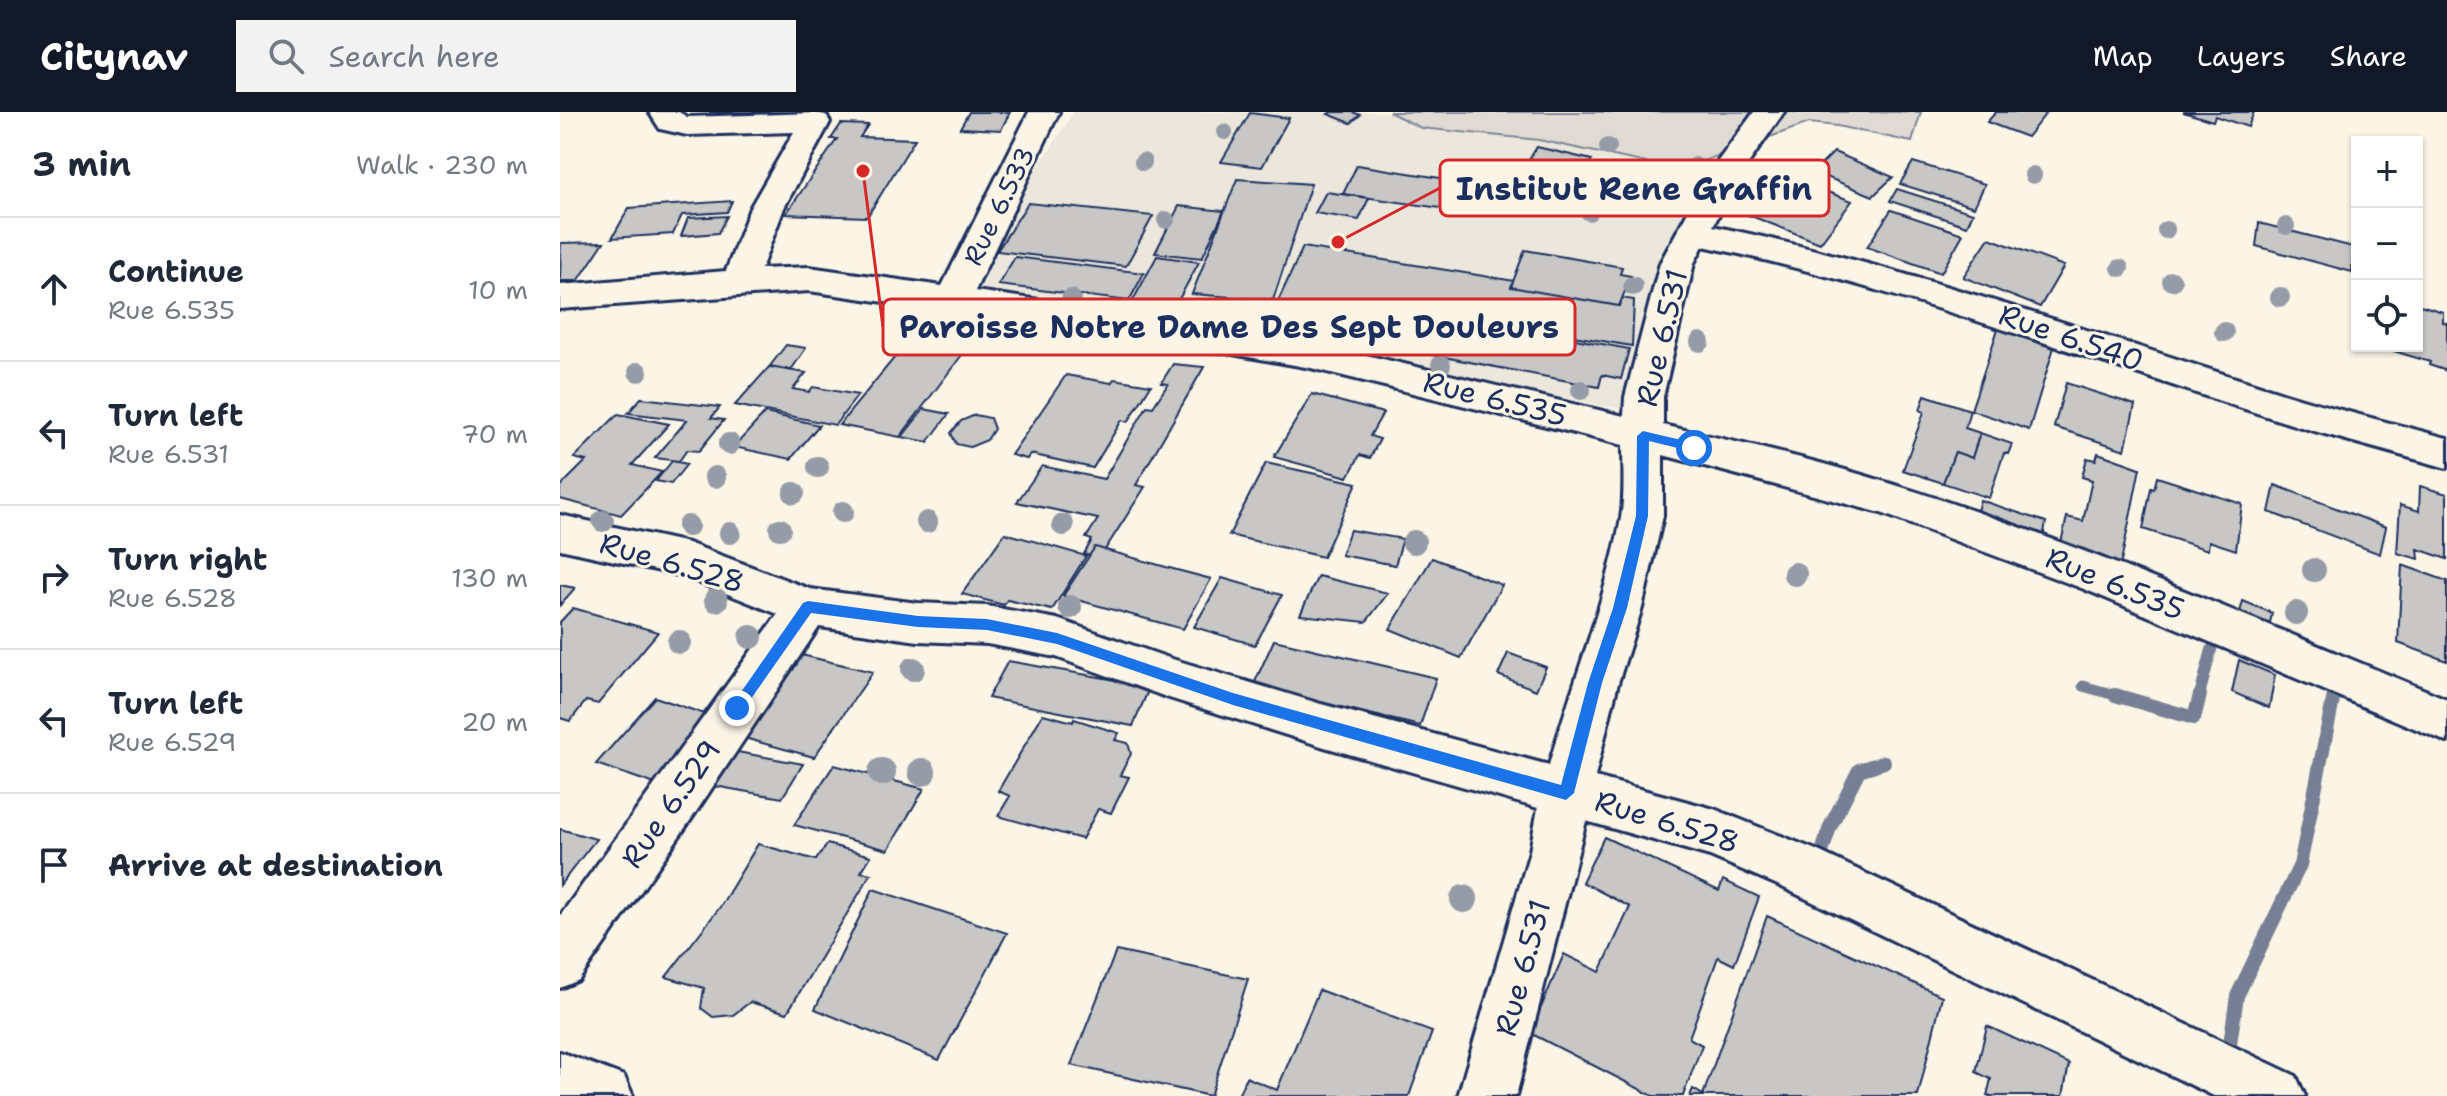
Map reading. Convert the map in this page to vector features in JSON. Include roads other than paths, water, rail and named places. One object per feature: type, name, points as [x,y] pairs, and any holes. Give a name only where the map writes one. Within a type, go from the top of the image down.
[{"type":"street","points":[[664,112],[671,122],[687,126],[818,117]]},
{"type":"street","name":"Rue 6.533","points":[[953,300],[1044,112]]},
{"type":"street","name":"Rue 6.531","points":[[1487,1096],[1555,851],[1566,793],[1595,683],[1620,608],[1642,516],[1644,397],[1677,263],[1723,176],[1769,112]]},
{"type":"street","points":[[739,282],[767,208],[818,117]]},
{"type":"street","name":"Rue 6.540","points":[[1693,233],[1802,256],[1915,287],[2282,407],[2447,453]]},
{"type":"street","name":"Rue 6.535","points":[[576,295],[809,279],[1177,331],[1311,355],[1772,466],[1889,499],[2099,576],[2447,721]]},
{"type":"street","name":"Rue 6.528","points":[[560,532],[688,560],[808,607],[880,618],[987,625],[1057,638],[1233,699],[1714,833],[1784,862],[2276,1096]]},
{"type":"street","name":"Rue 6.529","points":[[560,961],[677,799],[808,607]]},
{"type":"street","points":[[560,1081],[604,1096]]},
{"type":"waterway","points":[[2199,697],[2212,648]]},
{"type":"waterway","points":[[2083,686],[2118,696]]},
{"type":"waterway","points":[[2118,696],[2194,718],[2200,695]]},
{"type":"waterway","points":[[2229,1050],[2237,996],[2300,865],[2334,695]]},
{"type":"waterway","points":[[2118,696],[2122,697]]},
{"type":"waterway","points":[[1822,852],[1830,827],[1859,770],[1884,762]]},
{"type":"place","name":"Paroisse Notre Dame Des Sept Douleurs","points":[[863,171]]},
{"type":"place","name":"Institut Rene Graffin","points":[[1338,242]]}]
